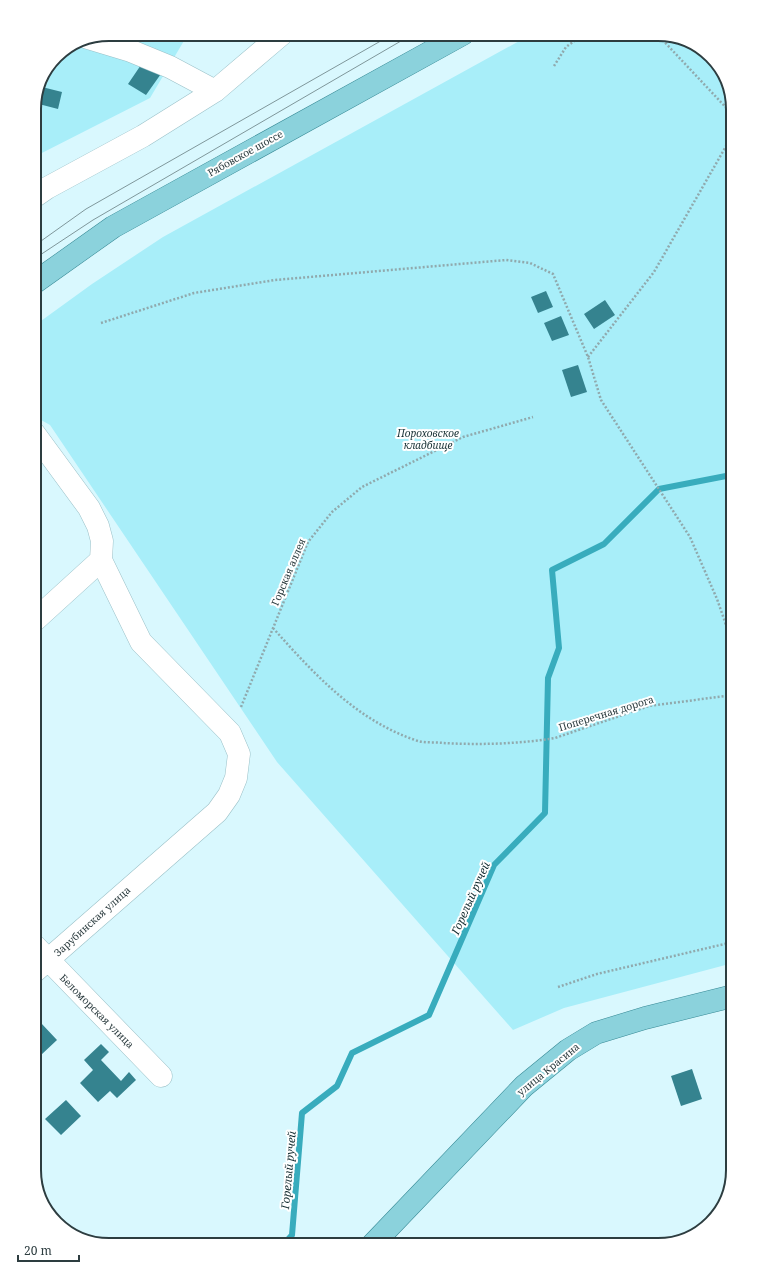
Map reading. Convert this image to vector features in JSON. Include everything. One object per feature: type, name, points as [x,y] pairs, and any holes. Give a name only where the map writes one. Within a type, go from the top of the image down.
[{"type":"main road","name":"Рябовское шоссе","points":[[41,278],[113,227],[450,41]]},
{"type":"main road","name":"улица Красина","points":[[379,1238],[524,1086],[568,1050],[596,1033],[645,1018],[726,998]]},
{"type":"street","points":[[41,192],[143,136],[215,91],[274,41]]},
{"type":"street","points":[[100,42],[130,51],[170,67],[215,91]]},
{"type":"street","points":[[41,443],[89,508],[98,526],[102,541],[101,560],[41,615]]},
{"type":"street","name":"Зарубинская улица","points":[[41,957],[150,869],[217,812],[229,795],[236,778],[239,754],[230,733],[141,642],[101,560]]},
{"type":"street","name":"Беломорская улица","points":[[41,962],[161,1076]]},
{"type":"path","points":[[554,66],[566,47],[574,41]]},
{"type":"path","points":[[664,41],[726,107]]},
{"type":"path","points":[[588,357],[654,272],[726,146]]},
{"type":"path","points":[[101,323],[194,293],[275,280],[506,260],[530,263],[553,274],[588,357],[601,400],[690,537],[718,599],[726,624]]},
{"type":"path","name":"Горская аллея","points":[[241,707],[308,542],[332,512],[362,487],[463,437],[532,417]]},
{"type":"path","name":"Поперечная дорога","points":[[273,628],[319,679],[374,722],[420,742],[462,744],[555,738],[649,706],[726,696]]},
{"type":"path","points":[[558,987],[597,974],[726,944]]},
{"type":"green space","points":[[184,41],[150,98],[41,153],[41,105],[43,92],[48,79],[55,68],[64,58],[75,50],[96,42]]},
{"type":"green space","name":"Пороховское кладбище","points":[[519,41],[671,42],[688,48],[709,64],[719,79],[724,92],[726,110],[726,965],[564,1008],[513,1030],[277,762],[50,425],[41,420],[41,321],[92,284],[163,237]]},
{"type":"building","points":[[145,59],[163,71],[146,95],[128,84]]},
{"type":"building","points":[[45,88],[62,92],[58,109],[41,105]]},
{"type":"building","points":[[546,291],[553,307],[538,313],[531,297]]},
{"type":"building","points":[[605,300],[615,315],[594,329],[584,314]]},
{"type":"building","points":[[561,316],[569,335],[552,341],[544,323]]},
{"type":"building","points":[[578,365],[587,392],[571,397],[562,370]]},
{"type":"building","points":[[41,1023],[57,1040],[41,1055]]},
{"type":"building","points":[[101,1044],[109,1052],[101,1060],[121,1081],[129,1072],[136,1080],[117,1098],[110,1091],[98,1102],[80,1083],[93,1070],[84,1060]]},
{"type":"building","points":[[692,1069],[702,1099],[681,1106],[671,1076]]},
{"type":"building","points":[[66,1100],[81,1116],[61,1135],[45,1119]]},
{"type":"waterway","name":"Горелый ручей","points":[[289,1238],[292,1235],[302,1113],[337,1086],[352,1053],[429,1015],[494,865],[545,813],[548,678],[559,648],[552,570],[604,544],[659,489],[726,476]]},
{"type":"tram line","points":[[41,241],[86,209],[381,41]]},
{"type":"tram line","points":[[41,254],[93,220],[401,41]]}]
